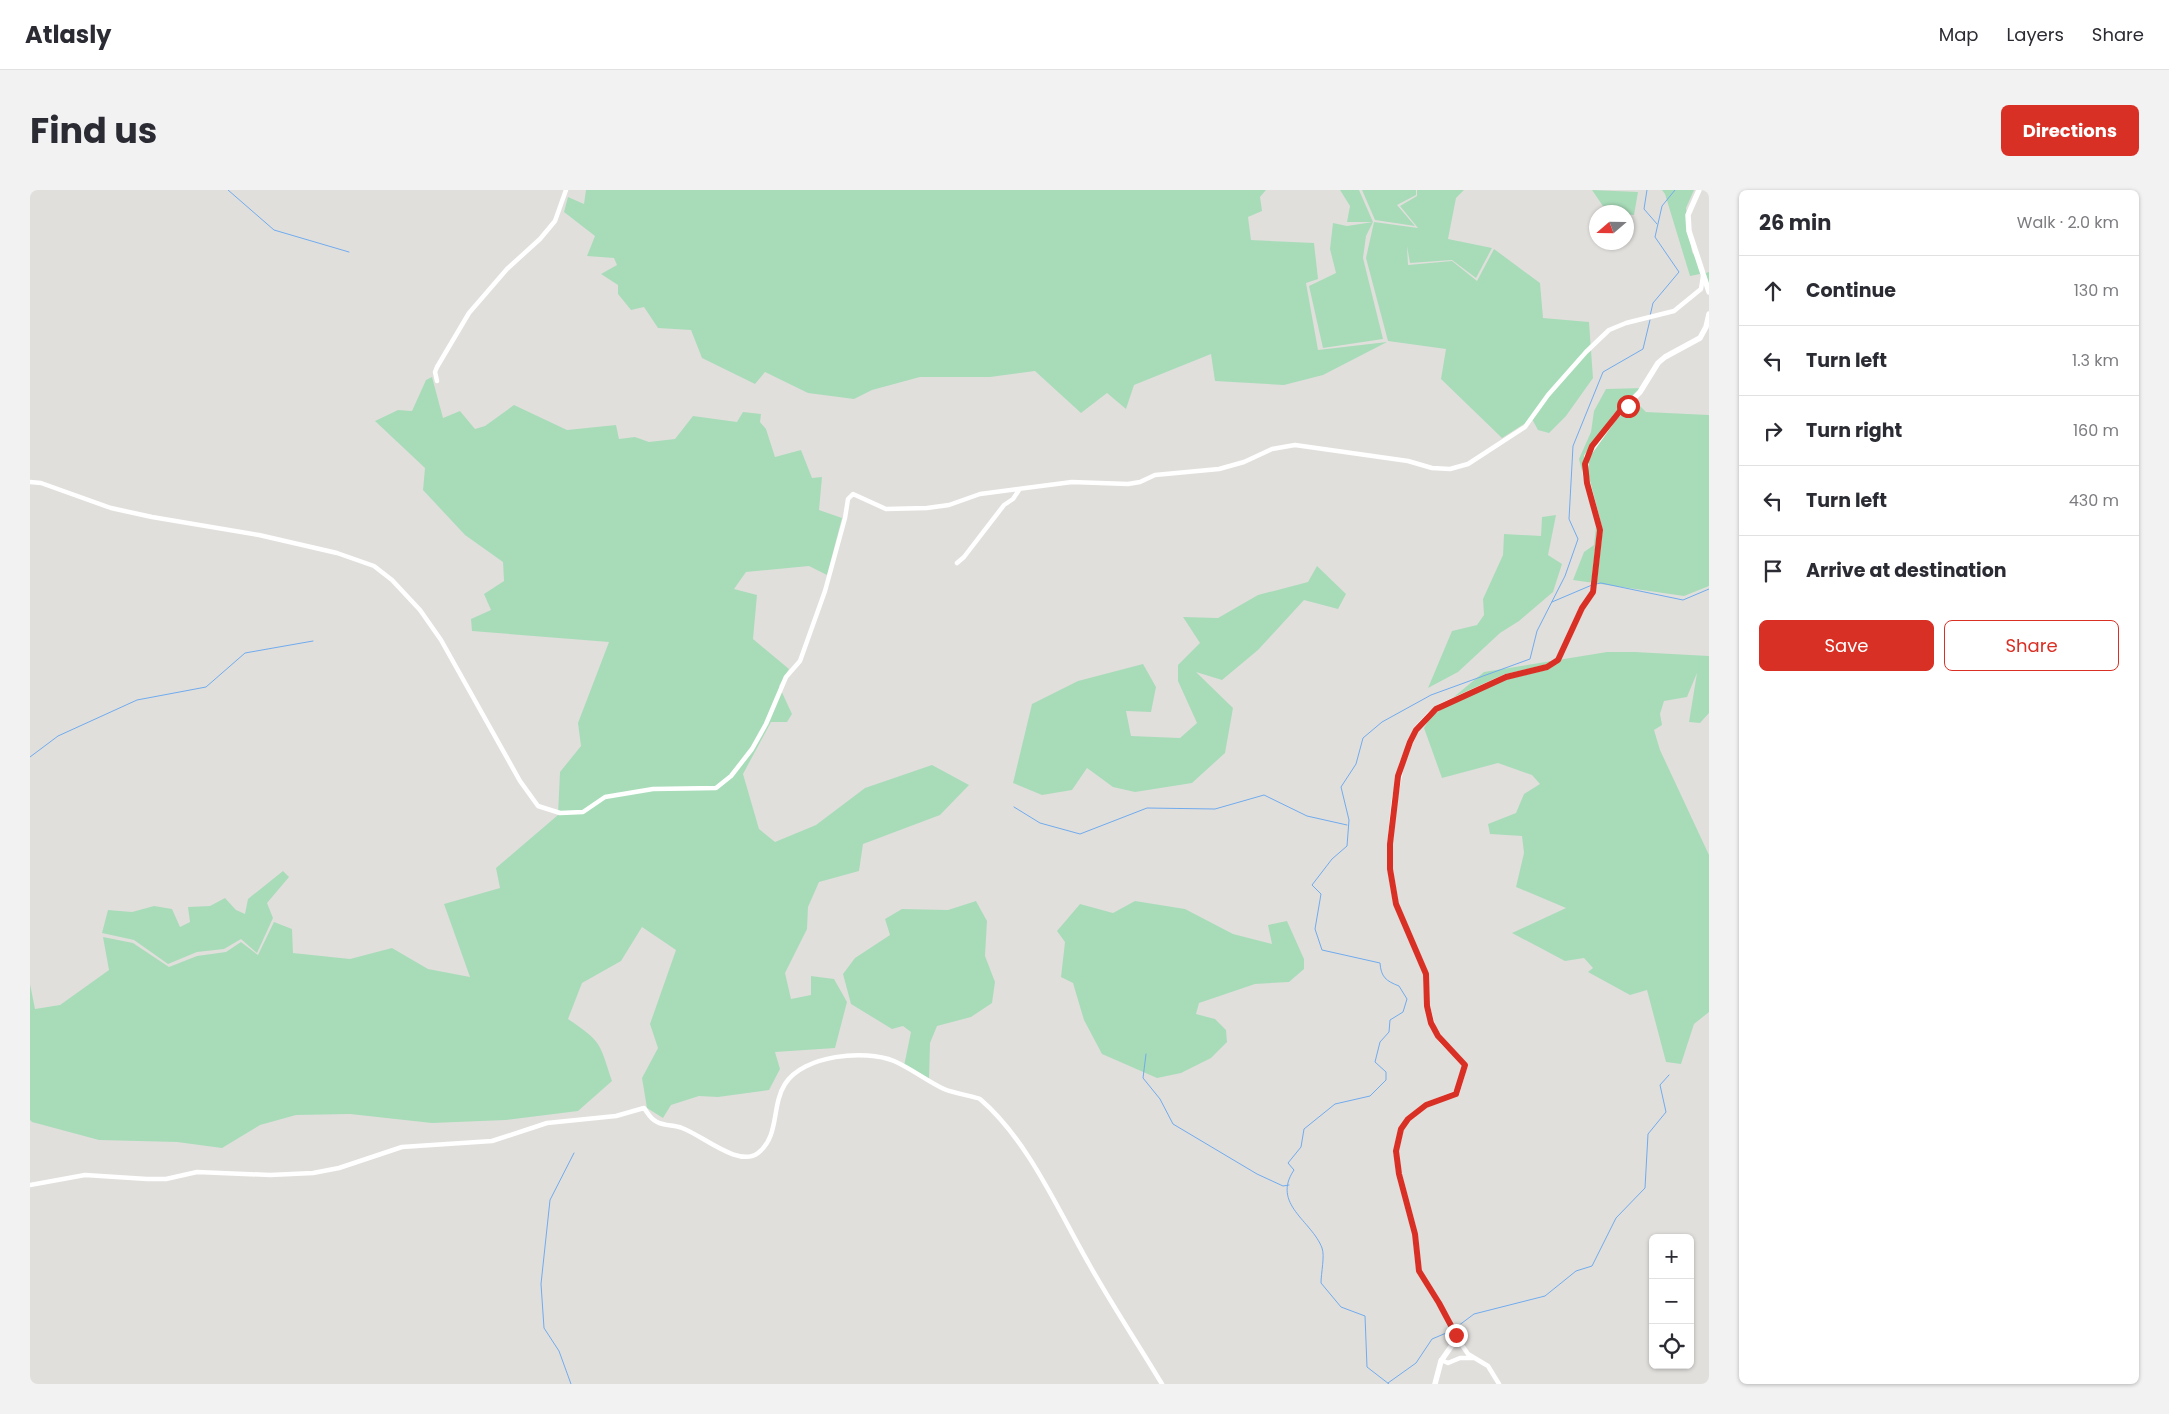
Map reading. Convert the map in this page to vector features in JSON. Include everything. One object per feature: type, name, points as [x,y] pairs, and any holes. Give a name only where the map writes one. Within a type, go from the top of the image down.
[{"type":"street","points":[[437,381],[435,372],[437,367],[461,324],[507,269],[540,239],[555,221],[566,190]]},
{"type":"street","points":[[1699,190],[1688,215],[1688,222],[1693,247],[1709,292]]},
{"type":"street","points":[[30,482],[41,483],[119,510],[152,518],[259,535],[337,553],[374,566],[392,580],[420,610],[445,646],[501,748],[538,806],[560,813],[583,812],[605,797],[653,789],[716,788],[731,776],[752,749],[786,677],[800,661],[825,591],[845,518],[848,499],[853,494],[886,509],[949,505],[980,494],[1072,482],[1092,484],[1140,482],[1155,475],[1219,469],[1244,462],[1272,449],[1295,445],[1408,461],[1432,468],[1450,469],[1468,464],[1525,427],[1548,395],[1586,352],[1609,330],[1626,323],[1674,311],[1702,289],[1703,272]]},
{"type":"street","points":[[1498,1384],[1488,1366],[1464,1349],[1419,1271],[1415,1234],[1396,1162],[1397,1140],[1408,1119],[1426,1105],[1456,1094],[1465,1065],[1438,1036],[1431,1023],[1427,1006],[1426,974],[1396,904],[1390,869],[1390,844],[1398,776],[1413,736],[1424,720],[1436,709],[1506,677],[1547,667],[1558,660],[1582,608],[1593,592],[1600,530],[1585,474],[1587,456],[1592,446],[1615,417],[1640,392],[1658,363],[1665,357],[1700,338],[1706,327],[1709,314]]},
{"type":"street","points":[[957,563],[964,557],[1004,505],[1013,499],[1019,490]]},
{"type":"street","points":[[30,1185],[85,1175],[166,1179],[197,1172],[270,1175],[313,1174],[340,1168],[402,1147],[492,1141],[547,1123],[616,1116],[644,1108],[657,1122],[681,1127],[730,1154],[749,1157],[760,1152],[771,1138],[776,1105],[780,1093],[790,1078],[797,1072],[829,1058],[878,1057],[896,1062],[945,1089],[962,1096],[980,1098],[1010,1130],[1092,1271],[1162,1384]]},
{"type":"street","points":[[1435,1384],[1441,1360],[1456,1336]]},
{"type":"street","points":[[1441,1360],[1448,1363],[1460,1358],[1475,1358]]},
{"type":"green space","points":[[586,190],[1266,190],[1260,197],[1262,211],[1248,217],[1251,240],[1314,243],[1318,279],[1306,283],[1318,350],[1387,342],[1323,375],[1284,385],[1215,381],[1211,354],[1134,385],[1126,409],[1107,393],[1081,413],[1035,371],[990,377],[920,377],[872,390],[854,399],[808,393],[765,372],[755,384],[702,358],[691,330],[658,328],[644,307],[631,310],[618,294],[618,285],[601,274],[617,265],[614,258],[587,256],[595,236],[564,212],[568,197],[584,204]]},
{"type":"green space","points":[[1340,190],[1359,190],[1373,222],[1347,222],[1350,206]]},
{"type":"green space","points":[[1362,190],[1416,190],[1416,195],[1397,205],[1415,226],[1375,220]]},
{"type":"green space","points":[[1417,190],[1464,190],[1456,198],[1448,239],[1492,248],[1476,278],[1452,260],[1410,263],[1407,246],[1408,265],[1452,261],[1477,281],[1494,249],[1540,283],[1543,318],[1589,322],[1593,378],[1566,416],[1549,433],[1538,430],[1532,419],[1502,438],[1441,379],[1446,349],[1388,341],[1366,258],[1374,222],[1418,228],[1400,206],[1417,196]]},
{"type":"green space","points":[[1592,190],[1638,192],[1634,215],[1634,205],[1602,205]]},
{"type":"green space","points":[[1662,190],[1694,190],[1686,208],[1692,252],[1706,273],[1709,272],[1709,286],[1700,274],[1690,276],[1665,194]]},
{"type":"green space","points":[[1373,222],[1366,236],[1363,258],[1383,339],[1323,348],[1309,286],[1336,273],[1330,249],[1333,223],[1347,226]]},
{"type":"green space","points":[[432,377],[443,418],[460,411],[475,429],[485,426],[514,405],[567,430],[616,425],[619,439],[635,437],[649,442],[675,439],[693,416],[737,422],[743,412],[761,414],[760,422],[766,429],[775,457],[801,450],[812,478],[822,477],[819,510],[842,518],[827,575],[809,566],[746,572],[734,589],[757,595],[753,639],[789,669],[779,686],[792,714],[787,722],[771,722],[743,774],[759,829],[775,842],[816,825],[865,788],[932,765],[969,785],[940,815],[863,844],[859,871],[819,882],[808,907],[807,929],[785,973],[791,999],[811,995],[811,976],[834,979],[847,1002],[835,1048],[775,1052],[780,1069],[769,1090],[718,1097],[699,1096],[671,1105],[663,1118],[647,1108],[642,1078],[658,1048],[650,1024],[676,950],[642,927],[621,961],[582,983],[568,1019],[598,1044],[612,1081],[578,1111],[506,1120],[432,1123],[350,1114],[296,1115],[260,1125],[222,1148],[177,1142],[99,1140],[32,1122],[30,1120],[30,984],[35,1009],[60,1005],[109,970],[103,937],[133,943],[169,967],[197,956],[226,952],[241,942],[258,955],[274,922],[292,929],[293,953],[350,959],[392,948],[428,969],[470,977],[444,904],[500,888],[496,868],[558,815],[560,772],[581,746],[578,723],[609,642],[472,631],[471,619],[491,610],[484,594],[504,581],[503,562],[465,535],[423,490],[425,468],[375,421],[398,410],[412,411],[426,380]]},
{"type":"green space","points":[[1643,388],[1635,401],[1646,412],[1709,415],[1709,586],[1684,596],[1573,580],[1584,552],[1594,545],[1596,526],[1579,459],[1591,432],[1594,411],[1606,389]]},
{"type":"green space","points":[[1556,515],[1548,555],[1562,564],[1553,592],[1519,621],[1500,633],[1458,672],[1428,688],[1452,631],[1477,625],[1484,615],[1483,599],[1503,555],[1504,534],[1541,536],[1542,517]]},
{"type":"green space","points":[[1317,566],[1346,594],[1338,609],[1304,600],[1258,650],[1222,680],[1196,672],[1233,708],[1225,753],[1192,783],[1135,792],[1113,787],[1087,768],[1072,790],[1042,795],[1013,783],[1032,704],[1078,681],[1143,664],[1156,687],[1151,712],[1126,711],[1131,736],[1180,738],[1197,723],[1178,681],[1178,665],[1200,643],[1183,617],[1218,618],[1258,595],[1308,582]]},
{"type":"green space","points":[[1607,652],[1709,656],[1709,713],[1700,723],[1689,722],[1697,673],[1687,697],[1664,701],[1660,714],[1662,725],[1654,730],[1660,750],[1709,855],[1709,1012],[1694,1024],[1681,1064],[1666,1062],[1647,990],[1630,995],[1588,972],[1593,968],[1584,958],[1565,961],[1512,933],[1566,908],[1516,887],[1524,853],[1522,836],[1490,834],[1488,824],[1516,813],[1524,794],[1540,784],[1532,775],[1498,763],[1442,778],[1424,728],[1432,715],[1484,672]]},
{"type":"green space","points":[[283,871],[289,877],[267,903],[273,918],[257,953],[241,939],[224,949],[197,952],[168,964],[134,940],[102,933],[108,910],[132,912],[154,906],[172,909],[180,927],[190,922],[188,907],[210,906],[225,898],[236,910],[245,914],[248,899]]},
{"type":"green space","points":[[976,901],[987,921],[985,956],[995,982],[992,1003],[971,1017],[937,1026],[930,1043],[929,1079],[904,1066],[911,1032],[903,1026],[892,1029],[851,1004],[843,974],[855,958],[890,935],[885,919],[902,909],[948,910]]},
{"type":"green space","points":[[1135,901],[1185,909],[1233,934],[1272,944],[1268,925],[1287,921],[1304,959],[1304,969],[1289,982],[1255,984],[1199,1003],[1196,1014],[1215,1019],[1226,1030],[1227,1042],[1211,1058],[1181,1073],[1157,1078],[1102,1054],[1084,1020],[1073,983],[1061,977],[1065,942],[1057,931],[1080,904],[1113,913]]},
{"type":"waterway","points":[[228,190],[274,230],[349,252]]},
{"type":"waterway","points":[[1647,190],[1644,209],[1657,224]]},
{"type":"waterway","points":[[1650,316],[1653,303],[1679,272],[1655,237],[1662,206],[1675,190]]},
{"type":"waterway","points":[[1389,1384],[1367,1367],[1365,1316],[1341,1307],[1321,1283],[1323,1251],[1317,1238],[1290,1203],[1287,1193],[1288,1182],[1294,1170],[1288,1163],[1301,1147],[1304,1129],[1335,1104],[1370,1096],[1386,1080],[1386,1072],[1375,1062],[1380,1042],[1389,1032],[1390,1020],[1403,1012],[1407,999],[1399,986],[1385,978],[1380,963],[1322,950],[1315,929],[1321,894],[1312,885],[1332,859],[1347,846],[1349,820],[1341,787],[1356,764],[1363,738],[1382,722],[1431,695],[1530,659],[1537,631],[1565,576],[1578,539],[1569,519],[1573,446],[1603,372],[1643,349],[1650,320]]},
{"type":"waterway","points":[[1596,584],[1601,583],[1683,600],[1709,589]]},
{"type":"waterway","points":[[1552,602],[1592,585]]},
{"type":"waterway","points":[[30,757],[58,736],[137,700],[206,687],[245,653],[313,641]]},
{"type":"waterway","points":[[1014,807],[1040,823],[1080,834],[1147,808],[1215,809],[1264,795],[1307,816],[1347,825]]},
{"type":"waterway","points":[[1146,1054],[1143,1078],[1160,1099],[1173,1124],[1257,1174],[1283,1186],[1289,1185]]},
{"type":"waterway","points":[[1454,1329],[1474,1314],[1545,1296],[1576,1271],[1592,1266],[1616,1218],[1645,1188],[1648,1134],[1666,1112],[1660,1085],[1669,1075]]},
{"type":"waterway","points":[[571,1384],[559,1351],[544,1328],[541,1284],[550,1200],[574,1153]]},
{"type":"waterway","points":[[1388,1383],[1416,1363],[1432,1339],[1451,1331]]},
{"type":"route","points":[[1456,1335],[1419,1271],[1415,1234],[1396,1162],[1397,1140],[1401,1129],[1408,1119],[1426,1105],[1458,1093],[1465,1065],[1441,1040],[1431,1023],[1427,1006],[1426,974],[1396,904],[1390,869],[1390,844],[1398,776],[1416,730],[1429,714],[1446,702],[1470,691],[1506,677],[1547,667],[1558,660],[1582,608],[1593,592],[1600,530],[1585,474],[1587,456],[1592,446],[1620,411],[1628,406]]}]
